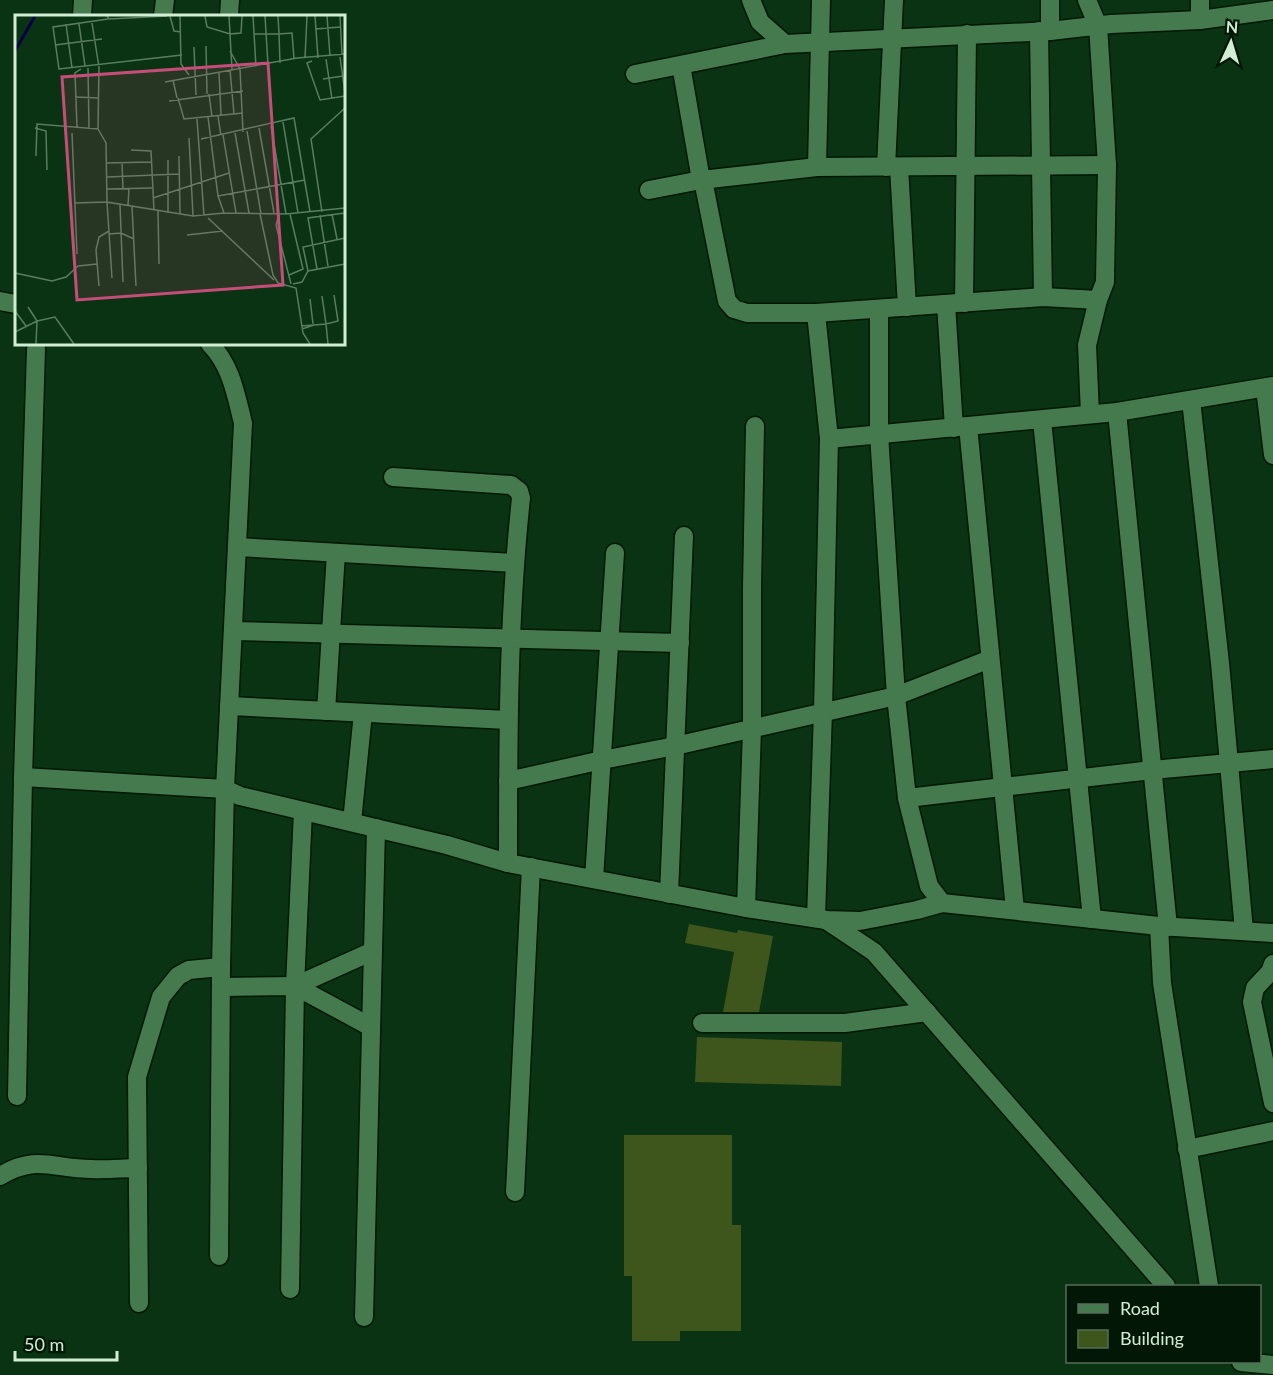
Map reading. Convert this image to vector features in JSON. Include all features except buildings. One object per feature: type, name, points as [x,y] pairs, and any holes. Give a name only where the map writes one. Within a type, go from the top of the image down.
[{"type":"street","points":[[164,15],[165,0]]},
{"type":"street","points":[[229,15],[230,0]]},
{"type":"street","points":[[751,0],[760,22],[785,44]]},
{"type":"street","points":[[818,167],[821,0]]},
{"type":"street","points":[[894,0],[892,167],[907,307]]},
{"type":"street","points":[[1042,297],[1040,167],[1045,31],[1050,0]]},
{"type":"street","points":[[1087,0],[1098,26],[1107,165],[1105,282],[1087,345],[1090,414]]},
{"type":"street","points":[[1200,0],[1200,20]]},
{"type":"street","points":[[635,74],[785,44],[1045,31],[1200,20],[1273,10],[1273,0]]},
{"type":"street","points":[[967,34],[966,167],[955,303],[961,427],[990,659],[1015,910]]},
{"type":"street","points":[[681,64],[727,301],[734,309],[747,313],[816,313],[1042,297],[1098,300]]},
{"type":"street","points":[[649,190],[702,180],[818,167],[1107,165]]},
{"type":"street","points":[[0,301],[15,304]]},
{"type":"street","points":[[879,309],[879,434],[896,696],[907,798],[929,886],[942,903]]},
{"type":"street","points":[[816,313],[829,439],[821,919]]},
{"type":"street","points":[[211,345],[217,350],[227,368],[243,423],[225,789],[219,1256]]},
{"type":"street","points":[[17,1096],[23,777],[36,349]]},
{"type":"street","points":[[829,439],[1117,412],[1269,387],[1273,455]]},
{"type":"street","points":[[1191,400],[1220,663],[1244,932]]},
{"type":"street","points":[[1117,412],[1152,770],[1163,926],[1162,983],[1209,1285]]},
{"type":"street","points":[[1042,420],[1092,919]]},
{"type":"street","points":[[746,908],[752,729],[755,426]]},
{"type":"street","points":[[393,477],[511,485],[519,491],[521,498],[514,563],[508,720],[508,863]]},
{"type":"street","points":[[669,894],[684,536]]},
{"type":"street","points":[[237,547],[514,563]]},
{"type":"street","points":[[326,711],[336,553]]},
{"type":"street","points":[[594,879],[615,554]]},
{"type":"street","points":[[233,631],[680,643]]},
{"type":"street","points":[[508,781],[896,696],[990,659]]},
{"type":"street","points":[[229,706],[508,720]]},
{"type":"street","points":[[352,822],[363,712]]},
{"type":"street","points":[[907,798],[1152,770],[1273,759]]},
{"type":"street","points":[[23,777],[225,789],[240,796],[447,845],[508,863],[746,908],[821,919],[861,921],[942,903],[1163,926],[1273,933]]},
{"type":"street","points":[[290,1289],[295,986],[303,811]]},
{"type":"street","points":[[364,1317],[376,828]]},
{"type":"street","points":[[515,1192],[531,867]]},
{"type":"street","points":[[821,919],[874,952],[1164,1285]]},
{"type":"street","points":[[221,987],[295,986],[373,951]]},
{"type":"street","points":[[1273,964],[1270,972],[1255,988],[1252,1002],[1273,1103]]},
{"type":"street","points":[[139,1303],[138,1077],[161,997],[178,976],[189,970],[221,967]]},
{"type":"street","points":[[295,986],[371,1027]]},
{"type":"street","points":[[702,1023],[845,1023],[927,1012]]},
{"type":"street","points":[[1187,1149],[1273,1131]]},
{"type":"street","points":[[0,1176],[18,1166],[41,1162],[89,1169],[138,1168]]},
{"type":"street","points":[[1252,1363],[1273,1365]]}]
